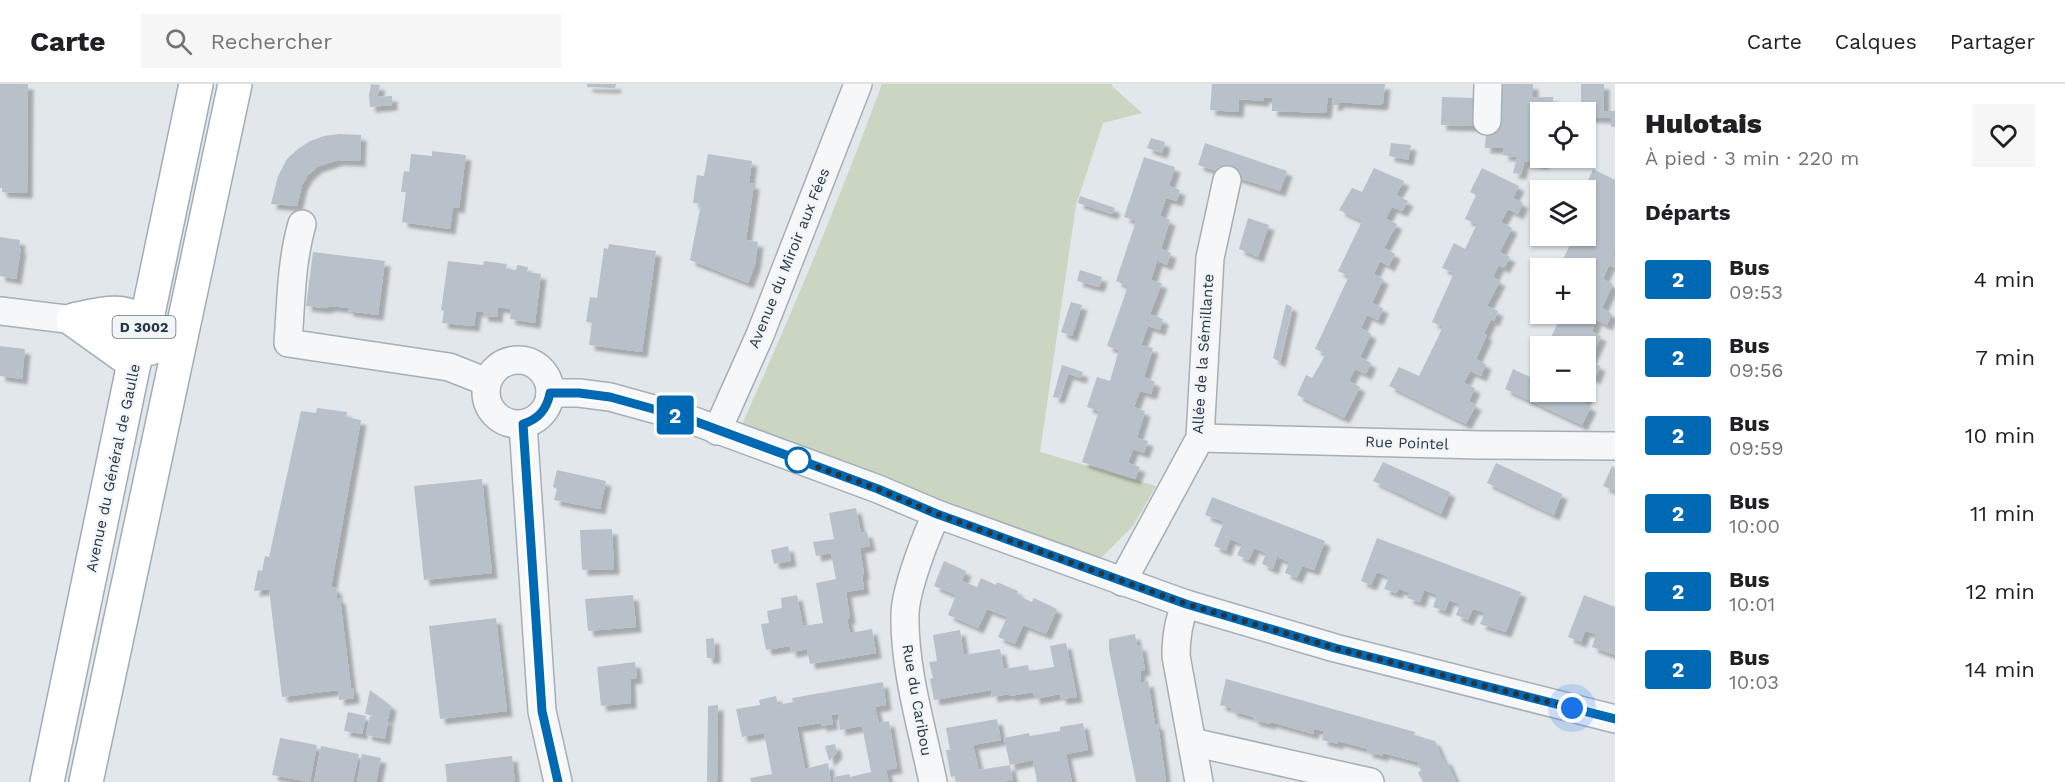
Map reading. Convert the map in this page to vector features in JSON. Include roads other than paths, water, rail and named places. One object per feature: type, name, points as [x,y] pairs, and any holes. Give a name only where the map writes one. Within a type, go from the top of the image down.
[{"type":"main road","name":"Avenue du Général de Gaulle","points":[[46,782],[134,363],[145,328],[196,84]]},
{"type":"main road","points":[[86,782],[235,84]]},
{"type":"main road","name":"D 3002","points":[[74,320],[112,312],[130,316],[145,328],[168,398]]},
{"type":"main road","name":"D 3002","points":[[74,320],[134,363]]},
{"type":"street","name":"Avenue du Miroir aux Fées","points":[[717,431],[764,324],[858,84]]},
{"type":"street","points":[[1487,121],[1488,84]]},
{"type":"street","name":"Allée de la Sémillante","points":[[1122,582],[1200,438],[1210,258],[1227,180]]},
{"type":"street","points":[[302,224],[293,273],[288,343],[449,367],[487,382]]},
{"type":"street","name":"D 3002","points":[[0,311],[74,320]]},
{"type":"street","points":[[508,362],[528,362],[544,374],[550,393],[539,417],[523,424],[512,424],[493,413],[485,393],[487,382],[499,366],[508,362]]},
{"type":"street","points":[[550,393],[579,393],[610,397],[686,418],[878,489],[937,514],[1186,604],[1335,648],[1615,719]]},
{"type":"street","points":[[523,424],[542,711],[558,782]]},
{"type":"street","name":"Rue Pointel","points":[[1200,438],[1615,446]]},
{"type":"street","name":"Rue du Caribou","points":[[933,782],[908,661],[905,612],[908,594],[937,514]]},
{"type":"street","points":[[1186,604],[1180,617],[1176,638],[1176,656],[1199,782]]},
{"type":"street","points":[[1192,741],[1370,782]]}]
